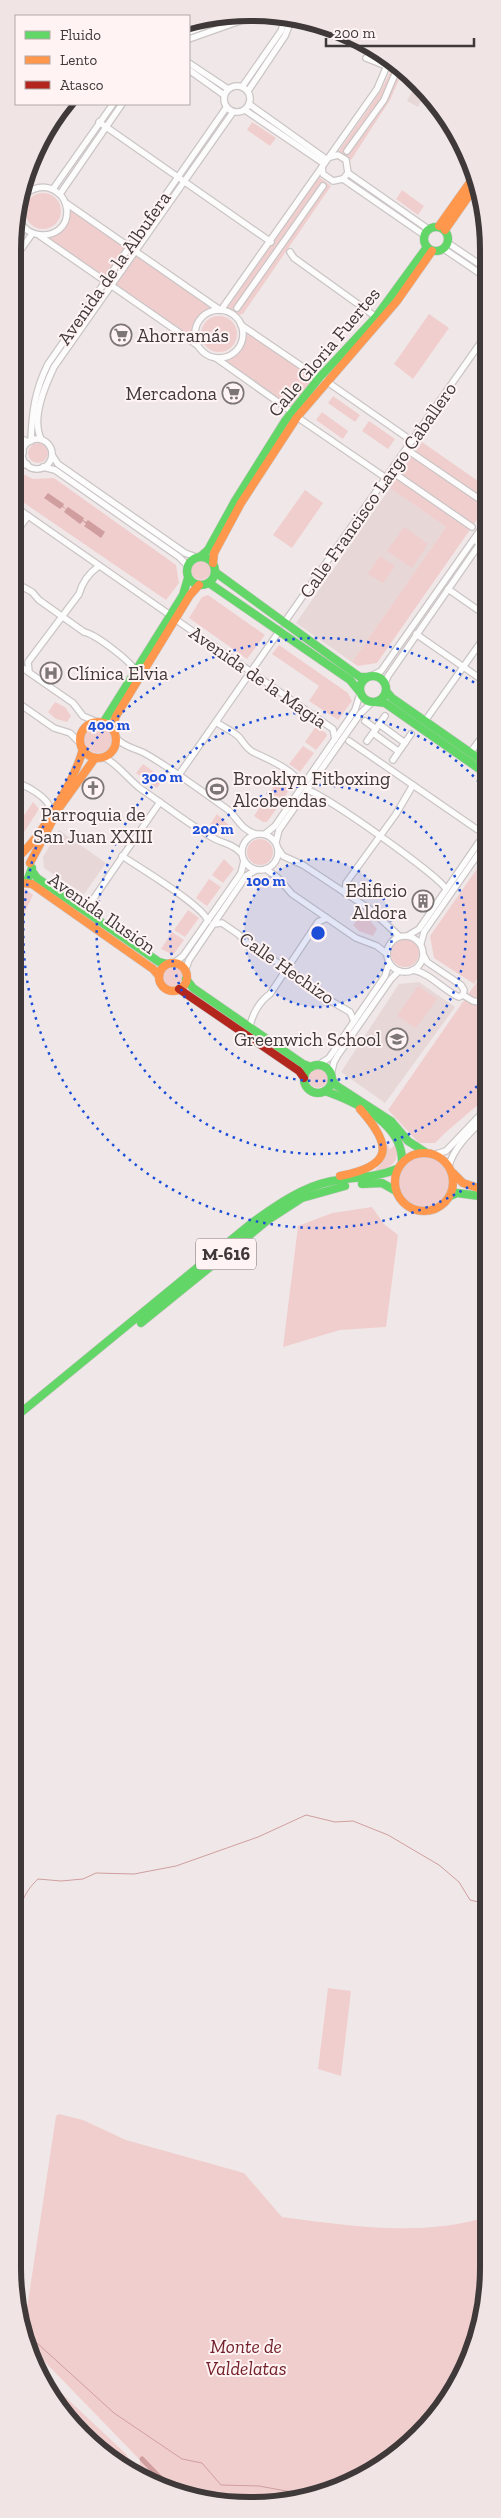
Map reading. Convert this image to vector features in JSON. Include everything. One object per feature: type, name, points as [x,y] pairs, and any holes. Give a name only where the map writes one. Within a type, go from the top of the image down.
[{"type":"main road","points":[[442,228],[470,183]]},
{"type":"main road","points":[[442,228],[449,236],[446,246],[429,249],[426,232],[442,228],[472,191]]},
{"type":"main road","name":"Calle Gloria Fuertes","points":[[199,557],[208,550],[252,471],[322,380],[429,249]]},
{"type":"main road","name":"Calle Gloria Fuertes","points":[[322,380],[387,314],[429,249]]},
{"type":"main road","name":"Calle Gloria Fuertes","points":[[213,563],[214,553],[241,502],[295,415]]},
{"type":"main road","points":[[23,883],[29,878],[33,853],[86,767],[99,757],[110,753],[115,746],[116,738],[112,728],[116,716],[173,617],[188,578],[187,566],[199,557],[213,563],[215,572],[220,577],[355,684],[360,693],[374,702],[385,703],[480,769]]},
{"type":"main road","points":[[21,853],[27,849],[80,763],[84,729],[100,722],[173,617],[193,591],[199,585],[209,582],[215,572]]},
{"type":"main road","points":[[188,578],[199,585]]},
{"type":"main road","points":[[209,582],[282,626],[360,677],[379,677],[392,698],[480,760]]},
{"type":"main road","points":[[360,693],[360,686],[369,676]]},
{"type":"main road","points":[[374,702],[385,696],[386,687]]},
{"type":"main road","points":[[100,722],[112,728]]},
{"type":"main road","points":[[82,746],[99,757]]},
{"type":"main road","name":"Avenida Ilusión","points":[[21,860],[31,867],[37,878],[156,960],[171,964]]},
{"type":"main road","name":"Avenida Ilusión","points":[[23,883],[32,884],[153,969],[159,976]]},
{"type":"main road","points":[[396,1191],[394,1184],[400,1166],[402,1150],[395,1136],[380,1122],[338,1094],[325,1091],[317,1093],[309,1089],[299,1071],[189,994],[179,989],[167,989],[161,984],[159,976],[162,969],[171,964],[181,966],[194,988],[304,1064],[326,1067],[337,1086],[391,1121],[408,1141],[425,1152],[436,1154],[451,1170],[457,1180],[465,1185],[480,1188]]},
{"type":"main road","points":[[179,989],[186,975]]},
{"type":"main road","points":[[304,1078],[314,1066]]},
{"type":"main road","points":[[325,1091],[332,1077]]},
{"type":"main road","points":[[306,1189],[319,1181],[371,1169],[377,1164],[383,1151],[380,1135],[360,1109]]},
{"type":"main road","name":"M-616","points":[[21,1412],[253,1222],[280,1202],[306,1189],[332,1181],[385,1175],[416,1153],[425,1152]]},
{"type":"main road","points":[[450,1196],[454,1184],[451,1170]]},
{"type":"main road","name":"M-616","points":[[21,1421],[268,1220],[302,1198],[336,1187],[382,1183],[396,1191],[408,1207],[427,1212],[436,1209],[450,1196]]},
{"type":"main road","points":[[450,1196],[457,1193],[480,1196]]},
{"type":"street","points":[[190,39],[237,22]]},
{"type":"street","points":[[242,87],[281,31],[283,24]]},
{"type":"street","points":[[248,91],[242,87],[235,86],[228,89],[224,95],[226,108],[232,112],[244,110],[249,104],[248,91],[285,36],[289,25]]},
{"type":"street","points":[[190,32],[204,26]]},
{"type":"street","points":[[366,58],[381,62]]},
{"type":"street","points":[[190,63],[228,89]]},
{"type":"street","points":[[197,345],[195,338],[197,324],[206,313],[221,310],[271,242],[377,88],[387,67]]},
{"type":"street","points":[[190,71],[224,95]]},
{"type":"street","points":[[347,151],[384,100],[396,73]]},
{"type":"street","points":[[249,104],[325,161],[328,179],[333,181],[343,179],[348,173]]},
{"type":"street","points":[[53,189],[111,105]]},
{"type":"street","points":[[60,194],[121,105]]},
{"type":"street","name":"Avenida de la Albufera","points":[[41,439],[38,421],[46,383],[63,354],[111,285],[178,177],[226,108]]},
{"type":"street","points":[[244,110],[325,161]]},
{"type":"street","name":"Avenida de la Albufera","points":[[30,441],[33,404],[40,379],[57,350],[106,281],[184,181],[232,112]]},
{"type":"street","points":[[100,122],[271,242]]},
{"type":"street","points":[[325,161],[338,156],[346,160],[348,173],[426,232]]},
{"type":"street","points":[[343,179],[426,232]]},
{"type":"street","points":[[237,308],[323,186]]},
{"type":"street","points":[[29,191],[36,188],[53,189],[60,194],[66,203],[221,310],[232,314],[241,325],[412,441]]},
{"type":"street","points":[[40,236],[56,232],[62,226],[66,219],[66,203]]},
{"type":"street","points":[[23,225],[32,234],[40,236],[106,281],[197,345],[205,354],[216,358],[386,478]]},
{"type":"street","points":[[22,232],[25,228]]},
{"type":"street","points":[[21,249],[32,234]]},
{"type":"street","points":[[446,246],[480,265]]},
{"type":"street","points":[[446,246],[480,273]]},
{"type":"street","points":[[290,256],[376,314]]},
{"type":"street","points":[[216,358],[230,355],[238,348],[242,339],[241,325]]},
{"type":"street","name":"Calle Francisco Largo Caballero","points":[[178,776],[480,343]]},
{"type":"street","points":[[21,438],[30,441],[41,439],[51,447],[51,460],[44,467]]},
{"type":"street","points":[[27,464],[23,452],[30,441]]},
{"type":"street","points":[[406,449],[480,500]]},
{"type":"street","points":[[52,456],[58,464],[185,553],[199,557]]},
{"type":"street","points":[[21,465],[27,464],[35,468],[44,467],[55,470],[179,557],[187,566]]},
{"type":"street","points":[[391,471],[472,527]]},
{"type":"street","name":"Avenida de la Magia","points":[[21,511],[332,729],[338,741]]},
{"type":"street","points":[[21,526],[28,516]]},
{"type":"street","points":[[369,676],[381,671],[480,530]]},
{"type":"street","points":[[386,687],[416,634],[480,543],[474,539]]},
{"type":"street","points":[[28,672],[28,662],[63,616],[86,579],[99,566]]},
{"type":"street","points":[[21,586],[32,592],[39,600],[84,632],[91,633],[103,641],[110,649],[131,664],[136,672]]},
{"type":"street","points":[[448,589],[480,611]]},
{"type":"street","points":[[416,634],[480,679]]},
{"type":"street","points":[[425,721],[480,643]]},
{"type":"street","points":[[21,667],[73,703],[82,716],[100,722]]},
{"type":"street","points":[[349,741],[346,729],[356,709],[360,693]]},
{"type":"street","points":[[265,834],[275,826],[305,788],[346,729],[363,709],[374,702]]},
{"type":"street","points":[[21,705],[54,728],[70,733],[82,746]]},
{"type":"street","points":[[367,742],[385,716]]},
{"type":"street","points":[[365,721],[398,751]]},
{"type":"street","points":[[216,722],[239,738],[243,745],[255,753],[266,756],[298,778],[305,788],[339,806],[380,837],[421,864],[442,881],[446,889]]},
{"type":"street","points":[[332,729],[346,729]]},
{"type":"street","points":[[376,729],[404,742]]},
{"type":"street","points":[[392,760],[411,734]]},
{"type":"street","points":[[116,738],[121,744],[146,754],[228,810],[244,829],[256,834],[265,834],[276,842]]},
{"type":"street","points":[[470,754],[480,740]]},
{"type":"street","points":[[338,741],[349,741],[478,830],[480,840],[419,929],[409,936]]},
{"type":"street","points":[[99,757],[110,759],[125,776],[216,840],[235,847],[241,853],[244,861],[256,870]]},
{"type":"street","points":[[21,784],[47,802],[51,810]]},
{"type":"street","points":[[345,894],[346,883],[380,837],[413,785]]},
{"type":"street","points":[[266,870],[277,859],[278,850],[276,842],[280,830],[305,788]]},
{"type":"street","points":[[85,911],[160,802]]},
{"type":"street","points":[[241,853],[244,841],[256,834]]},
{"type":"street","points":[[278,850],[283,856],[303,865],[371,910],[398,936]]},
{"type":"street","points":[[421,944],[424,932],[480,852]]},
{"type":"street","name":"Calle Hechizo","points":[[122,856],[168,886],[205,914],[211,923],[222,923],[256,951],[265,954],[306,982],[312,990],[350,1012],[354,1022]]},
{"type":"street","points":[[186,975],[189,960],[241,873],[244,861]]},
{"type":"street","points":[[171,964],[183,956],[211,923],[246,876],[256,870],[266,870],[278,878],[292,894],[356,938],[377,946],[387,954]]},
{"type":"street","points":[[250,1026],[252,1017],[287,970],[318,922],[327,918]]},
{"type":"street","points":[[314,1066],[329,1058],[385,975],[389,963],[387,954],[390,943],[398,936],[416,938],[421,944],[427,962],[461,985],[464,990],[463,995]]},
{"type":"street","points":[[413,970],[418,967],[424,956]]},
{"type":"street","points":[[389,963],[399,971]]},
{"type":"street","points":[[332,1077],[334,1062],[338,1055],[391,979],[399,971],[413,970],[420,972],[451,993],[459,996],[463,995],[473,1001],[480,1002]]},
{"type":"street","points":[[436,1154],[446,1151],[480,1115]]},
{"type":"street","points":[[451,1170],[451,1157],[480,1123]]},
{"type":"shaded area","points":[[413,88],[423,98],[418,107],[407,101]]},
{"type":"shaded area","points":[[390,488],[446,527],[352,662],[296,623]]},
{"type":"shaded area","points":[[48,493],[64,504],[63,506],[66,509],[62,507],[60,509],[44,498]]},
{"type":"shaded area","points":[[68,507],[84,518],[83,520],[86,522],[88,520],[105,532],[101,538],[84,526],[86,524],[83,521],[80,524],[64,512]]},
{"type":"shaded area","points":[[59,830],[106,863],[84,894],[44,868],[43,857],[55,837],[59,839],[61,836],[57,834]]},
{"type":"shaded area","name":"Greenwich School","points":[[419,982],[455,1007],[385,1103],[341,1072],[399,984]]},
{"type":"green space","points":[[391,70],[400,77],[390,100],[351,160],[338,152],[380,92]]},
{"type":"green space","points":[[252,122],[276,138],[270,146],[247,130]]},
{"type":"green space","points":[[319,177],[331,186],[243,314],[239,315],[227,308]]},
{"type":"green space","points":[[402,190],[424,206],[418,215],[396,199]]},
{"type":"green space","points":[[36,194],[50,194],[60,204],[60,218],[50,228],[36,228],[26,218],[27,203]]},
{"type":"green space","points":[[68,206],[126,247],[105,276],[46,237],[63,227]]},
{"type":"green space","points":[[136,253],[144,261],[215,308],[201,316],[195,324],[193,340],[181,332],[182,330],[114,285]]},
{"type":"green space","points":[[429,314],[449,328],[413,379],[394,364]]},
{"type":"green space","points":[[219,316],[226,317],[232,321],[236,327],[236,341],[232,347],[226,351],[219,352],[212,351],[206,347],[202,341],[201,334],[202,327],[206,321],[212,317]]},
{"type":"green space","points":[[244,329],[315,378],[291,408],[222,360],[233,356],[240,349]]},
{"type":"green space","points":[[333,396],[360,415],[355,422],[328,403]]},
{"type":"green space","points":[[322,412],[348,431],[343,439],[316,420]]},
{"type":"green space","points":[[369,421],[395,439],[388,449],[362,431]]},
{"type":"green space","points":[[422,442],[478,481],[480,478],[480,515],[377,663],[358,666],[352,662],[446,527],[390,488]]},
{"type":"green space","points":[[34,443],[42,443],[48,449],[48,457],[42,463],[34,463],[28,457],[28,449]]},
{"type":"green space","points":[[21,473],[33,479],[54,478],[176,565],[179,583],[166,600],[21,501]]},
{"type":"green space","points":[[305,490],[323,503],[292,548],[273,535]]},
{"type":"green space","points":[[404,527],[428,544],[412,568],[387,551]]},
{"type":"green space","points":[[380,556],[395,566],[383,583],[368,574]]},
{"type":"green space","points":[[201,560],[208,563],[211,570],[208,577],[201,580],[194,577],[191,570],[194,563]]},
{"type":"green space","points":[[208,595],[265,635],[247,659],[189,618],[202,597]]},
{"type":"green space","points":[[279,645],[348,693],[352,701],[338,720],[309,701],[319,686],[272,654]]},
{"type":"green space","points":[[55,702],[65,707],[71,716],[67,722],[56,719],[48,712]]},
{"type":"green space","points":[[98,725],[108,729],[112,739],[108,749],[98,753],[88,749],[84,739],[88,729]]},
{"type":"green space","points":[[316,726],[326,733],[327,736],[316,750],[305,742]]},
{"type":"green space","points":[[303,746],[314,753],[300,772],[289,764]]},
{"type":"green space","points":[[143,764],[164,779],[157,788],[136,773]]},
{"type":"green space","points":[[281,777],[293,785],[279,804],[267,796]]},
{"type":"green space","points":[[265,799],[277,808],[267,822],[263,822],[254,816]]},
{"type":"green space","points":[[33,802],[39,809],[21,837],[21,820]]},
{"type":"green space","points":[[217,814],[232,828],[228,834],[219,833],[209,826]]},
{"type":"green space","points":[[260,839],[269,843],[273,852],[269,861],[260,865],[251,861],[247,852],[251,843]]},
{"type":"green space","points":[[224,859],[234,869],[223,883],[212,875]]},
{"type":"green space","points":[[480,864],[480,975],[474,984],[434,958],[430,936]]},
{"type":"green space","points":[[209,879],[221,887],[207,906],[196,898]]},
{"type":"green space","points":[[21,889],[26,889],[33,895],[24,914],[21,952]]},
{"type":"green space","points":[[188,910],[199,918],[185,937],[174,930]]},
{"type":"green space","points":[[360,916],[366,920],[368,918],[377,929],[373,936],[359,931],[353,925]]},
{"type":"green space","points":[[172,932],[184,940],[173,955],[161,949]]},
{"type":"green space","points":[[405,939],[415,943],[419,953],[415,963],[405,967],[395,963],[391,953],[395,943]]},
{"type":"green space","points":[[173,967],[180,970],[183,977],[180,984],[173,987],[166,984],[163,977],[166,970]]},
{"type":"green space","points":[[480,977],[480,1103],[435,1143],[419,1143],[388,1110]]},
{"type":"green space","points":[[418,986],[437,999],[416,1028],[397,1016]]},
{"type":"green space","points":[[318,1068],[325,1071],[328,1078],[325,1085],[318,1088],[311,1085],[308,1078],[311,1071]]},
{"type":"green space","points":[[387,1144],[390,1149],[396,1144],[397,1156],[393,1164],[374,1171],[381,1164]]},
{"type":"green space","points":[[419,1157],[429,1157],[442,1164],[449,1177],[449,1187],[442,1200],[429,1207],[419,1207],[410,1203],[403,1196],[399,1187],[399,1177],[403,1168],[410,1161]]},
{"type":"green space","points":[[372,1207],[384,1224],[398,1235],[386,1327],[340,1330],[283,1347],[298,1226],[332,1213]]},
{"type":"green space","points":[[328,1988],[351,1991],[341,2076],[318,2069]]},
{"type":"green space","name":"Monte de Valdelatas","points":[[59,2114],[83,2120],[126,2140],[244,2173],[282,2217],[333,2224],[385,2228],[437,2227],[480,2219],[478,2297],[472,2327],[456,2369],[441,2395],[423,2419],[402,2440],[378,2458],[352,2473],[324,2485],[280,2495],[250,2497],[221,2495],[177,2485],[140,2468],[140,2460],[40,2358],[29,2327],[26,2313],[56,2116]]},
{"type":"green space","points":[[55,2388],[126,2454],[131,2463],[88,2430]]},
{"type":"waterway","points":[[21,1906],[25,1895],[38,1879],[61,1881],[83,1879],[96,1873],[134,1874],[176,1866],[258,1837],[306,1815],[335,1822],[353,1821],[388,1835],[439,1865],[459,1882],[470,1900],[480,1902]]},
{"type":"waterway","points":[[33,2341],[114,2413],[182,2459],[202,2463],[221,2485],[259,2486],[293,2492]]},
{"type":"waterway","points":[[142,2459],[160,2478]]},
{"type":"traffic: fast","points":[[436,227],[445,230],[448,239],[445,248],[436,251],[427,248],[424,239],[427,230],[436,227]]},
{"type":"traffic: fast","points":[[201,556],[208,550],[235,501],[285,421],[319,378],[376,317],[427,247]]},
{"type":"traffic: fast","points":[[201,557],[211,561],[215,571],[211,581],[201,585],[191,581],[187,571],[191,561],[201,557]]},
{"type":"traffic: fast","points":[[215,572],[354,673],[360,677],[367,677]]},
{"type":"traffic: fast","points":[[103,723],[183,595],[188,578]]},
{"type":"traffic: fast","points":[[209,583],[350,680],[359,691]]},
{"type":"traffic: fast","points":[[373,676],[383,679],[386,689],[383,699],[373,702],[363,699],[360,689],[363,679],[373,676]]},
{"type":"traffic: fast","points":[[386,691],[392,698],[480,759]]},
{"type":"traffic: fast","points":[[377,702],[385,703],[480,769]]},
{"type":"traffic: fast","points":[[21,881],[27,881],[32,868]]},
{"type":"traffic: fast","points":[[32,871],[37,878],[159,962],[167,964]]},
{"type":"traffic: fast","points":[[186,979],[193,988],[303,1064],[311,1067]]},
{"type":"traffic: fast","points":[[318,1065],[328,1069],[332,1079],[328,1089],[318,1093],[308,1089],[304,1079],[308,1069],[318,1065]]},
{"type":"traffic: fast","points":[[332,1080],[337,1086],[391,1121],[408,1141],[425,1152]]},
{"type":"traffic: fast","points":[[325,1091],[350,1101],[376,1116],[395,1136],[400,1148],[402,1162]]},
{"type":"traffic: fast","points":[[21,1412],[253,1222],[281,1203],[300,1192],[321,1184],[373,1176],[397,1169]]},
{"type":"traffic: fast","points":[[362,1184],[382,1183],[396,1191]]},
{"type":"traffic: fast","points":[[141,1323],[268,1220],[302,1198],[345,1186]]},
{"type":"traffic: fast","points":[[450,1196],[457,1193],[480,1196]]},
{"type":"traffic: slow","points":[[439,226],[470,183]]},
{"type":"traffic: slow","points":[[445,230],[472,191]]},
{"type":"traffic: slow","points":[[213,563],[214,553],[241,503],[297,417],[397,301],[432,251]]},
{"type":"traffic: slow","points":[[112,728],[116,716],[190,595],[199,585]]},
{"type":"traffic: slow","points":[[98,722],[110,728],[116,740],[110,752],[98,758],[86,752],[80,740],[86,728],[98,722]]},
{"type":"traffic: slow","points":[[21,854],[38,835],[57,806],[73,776],[83,749]]},
{"type":"traffic: slow","points":[[30,863],[59,808],[95,758]]},
{"type":"traffic: slow","points":[[23,883],[32,884],[153,969],[159,976]]},
{"type":"traffic: slow","points":[[173,963],[183,967],[187,977],[183,987],[173,991],[163,987],[159,977],[163,967],[173,963]]},
{"type":"traffic: slow","points":[[340,1176],[370,1167],[378,1160],[382,1153],[379,1134],[360,1109]]},
{"type":"traffic: slow","points":[[418,1153],[430,1153],[440,1157],[449,1166],[453,1182],[453,1188],[445,1203],[430,1211],[418,1211],[408,1207],[399,1198],[395,1188],[395,1176],[399,1166],[408,1157],[418,1153]]},
{"type":"traffic: slow","points":[[453,1173],[463,1183],[480,1189]]},
{"type":"traffic: jam","points":[[179,989],[299,1071],[304,1078]]},
{"type":"place","name":"Ahorramás","points":[[121,335]]},
{"type":"place","name":"Mercadona","points":[[233,393]]},
{"type":"place","name":"Clínica Elvia","points":[[51,673]]},
{"type":"place","name":"Parroquia de San Juan XXIII","points":[[93,788]]},
{"type":"place","name":"Brooklyn Fitboxing Alcobendas","points":[[217,789]]},
{"type":"place","name":"Edificio Aldora","points":[[423,901]]},
{"type":"place","name":"Greenwich School","points":[[397,1039]]}]
